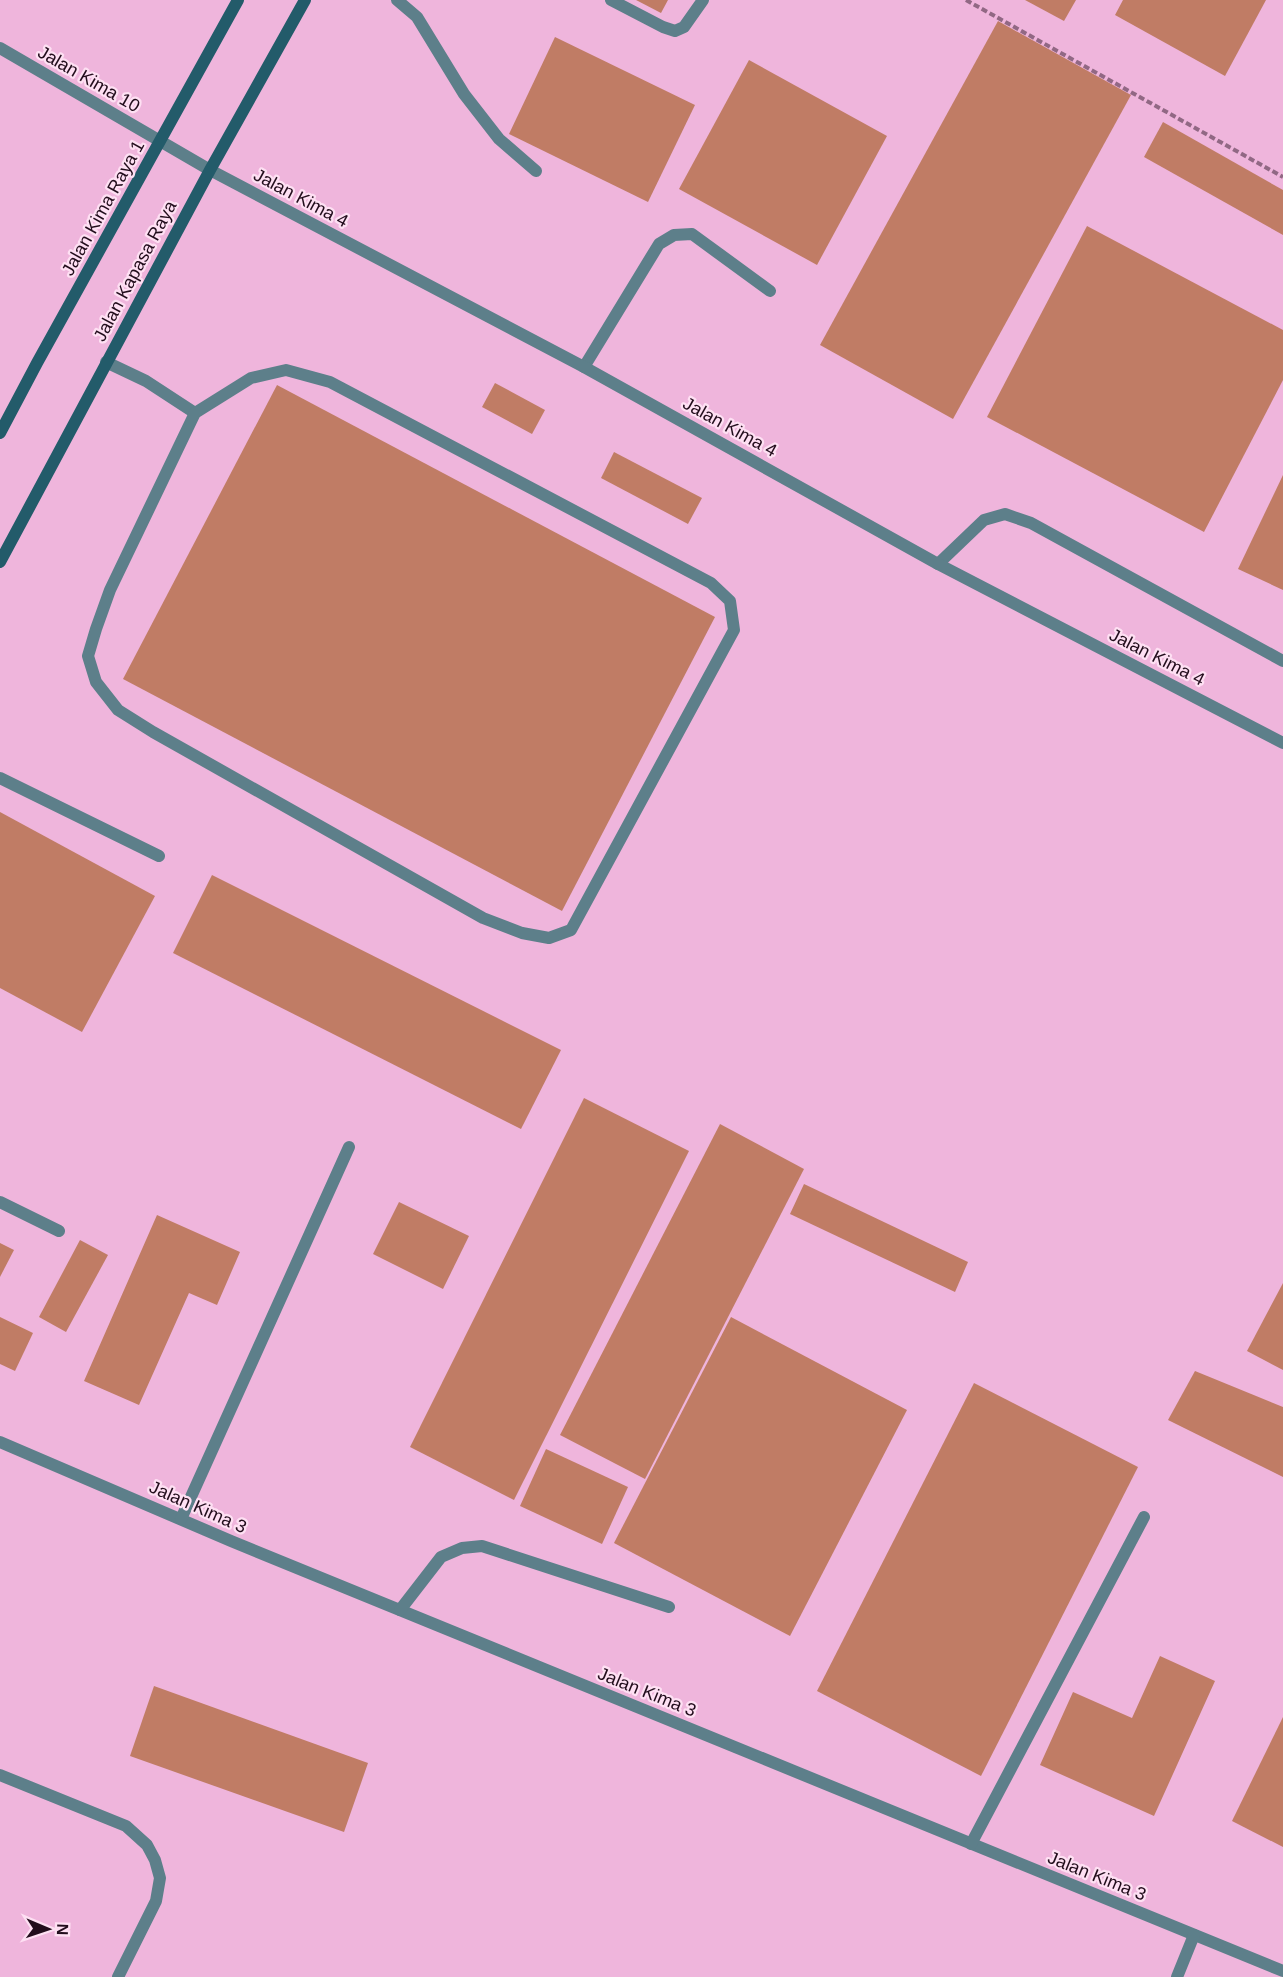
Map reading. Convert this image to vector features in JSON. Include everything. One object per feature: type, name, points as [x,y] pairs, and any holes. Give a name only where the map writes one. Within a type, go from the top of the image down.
[{"type":"main road","name":"Jalan Kima Raya 1","points":[[0,433],[238,0]]},
{"type":"main road","name":"Jalan Kapasa Raya","points":[[0,562],[210,170],[305,0]]},
{"type":"street","points":[[397,0],[417,16],[464,93],[499,139],[536,171]]},
{"type":"street","points":[[611,0],[675,31],[684,27],[703,0]]},
{"type":"street","name":"Jalan Kima 10","points":[[0,48],[161,141]]},
{"type":"street","name":"Jalan Kima 4","points":[[161,141],[210,170],[584,367],[938,564],[1283,743]]},
{"type":"street","points":[[584,367],[659,244],[674,235],[692,234],[770,291]]},
{"type":"street","points":[[106,362],[146,381],[195,413]]},
{"type":"street","points":[[286,370],[330,382],[711,583],[730,601],[734,630],[571,930],[549,938],[522,933],[483,918],[153,732],[118,710],[96,682],[88,656],[106,600],[195,413],[251,378],[286,370]]},
{"type":"street","points":[[938,564],[984,520],[1005,514],[1031,523],[1283,661]]},
{"type":"street","points":[[0,778],[159,856]]},
{"type":"street","points":[[181,1518],[349,1147]]},
{"type":"street","points":[[0,1202],[59,1231]]},
{"type":"street","name":"Jalan Kima 3","points":[[0,1442],[231,1541],[1283,1971]]},
{"type":"street","points":[[971,1844],[1144,1517]]},
{"type":"street","points":[[400,1610],[441,1557],[462,1548],[482,1546],[669,1607]]},
{"type":"street","points":[[0,1775],[126,1826],[147,1845],[155,1860],[160,1878],[156,1900],[118,1977]]},
{"type":"street","points":[[1177,1977],[1194,1935]]},
{"type":"path","points":[[966,0],[1283,177]]},
{"type":"building","points":[[636,0],[668,0],[661,13]]},
{"type":"building","points":[[1025,0],[1076,0],[1064,21]]},
{"type":"building","points":[[1123,0],[1266,0],[1225,76],[1115,15]]},
{"type":"building","points":[[998,21],[1131,95],[953,419],[820,345]]},
{"type":"building","points":[[555,37],[695,105],[648,202],[509,134]]},
{"type":"building","points":[[749,60],[887,136],[817,265],[679,189]]},
{"type":"building","points":[[1163,122],[1283,190],[1283,235],[1144,157]]},
{"type":"building","points":[[1087,226],[1283,330],[1283,380],[1204,532],[987,417]]},
{"type":"building","points":[[495,383],[545,410],[532,434],[482,407]]},
{"type":"building","points":[[277,385],[715,617],[562,911],[123,679]]},
{"type":"building","points":[[614,452],[702,498],[688,524],[601,478]]},
{"type":"building","points":[[1283,475],[1283,590],[1238,569]]},
{"type":"building","points":[[0,812],[155,896],[82,1032],[0,988]]},
{"type":"building","points":[[212,875],[561,1050],[521,1129],[173,953]]},
{"type":"building","points":[[584,1098],[689,1151],[514,1500],[410,1447]]},
{"type":"building","points":[[720,1124],[804,1169],[645,1479],[560,1435]]},
{"type":"building","points":[[804,1184],[968,1262],[955,1292],[790,1214]]},
{"type":"building","points":[[399,1202],[469,1236],[443,1289],[373,1254]]},
{"type":"building","points":[[157,1215],[240,1252],[217,1305],[189,1293],[139,1405],[84,1381]]},
{"type":"building","points":[[80,1240],[108,1255],[66,1332],[39,1317]]},
{"type":"building","points":[[0,1243],[14,1250],[0,1277]]},
{"type":"building","points":[[1283,1283],[1283,1370],[1247,1351]]},
{"type":"building","points":[[0,1317],[33,1333],[15,1371],[0,1364]]},
{"type":"building","points":[[731,1317],[907,1410],[790,1636],[614,1543]]},
{"type":"building","points":[[1195,1371],[1283,1407],[1283,1477],[1168,1420]]},
{"type":"building","points":[[974,1383],[1138,1467],[981,1776],[817,1691]]},
{"type":"building","points":[[546,1449],[628,1487],[602,1544],[520,1506]]},
{"type":"building","points":[[1160,1656],[1215,1681],[1154,1816],[1040,1765],[1073,1692],[1132,1718]]},
{"type":"building","points":[[154,1686],[368,1763],[344,1832],[130,1756]]},
{"type":"building","points":[[1283,1717],[1283,1847],[1232,1821]]}]
